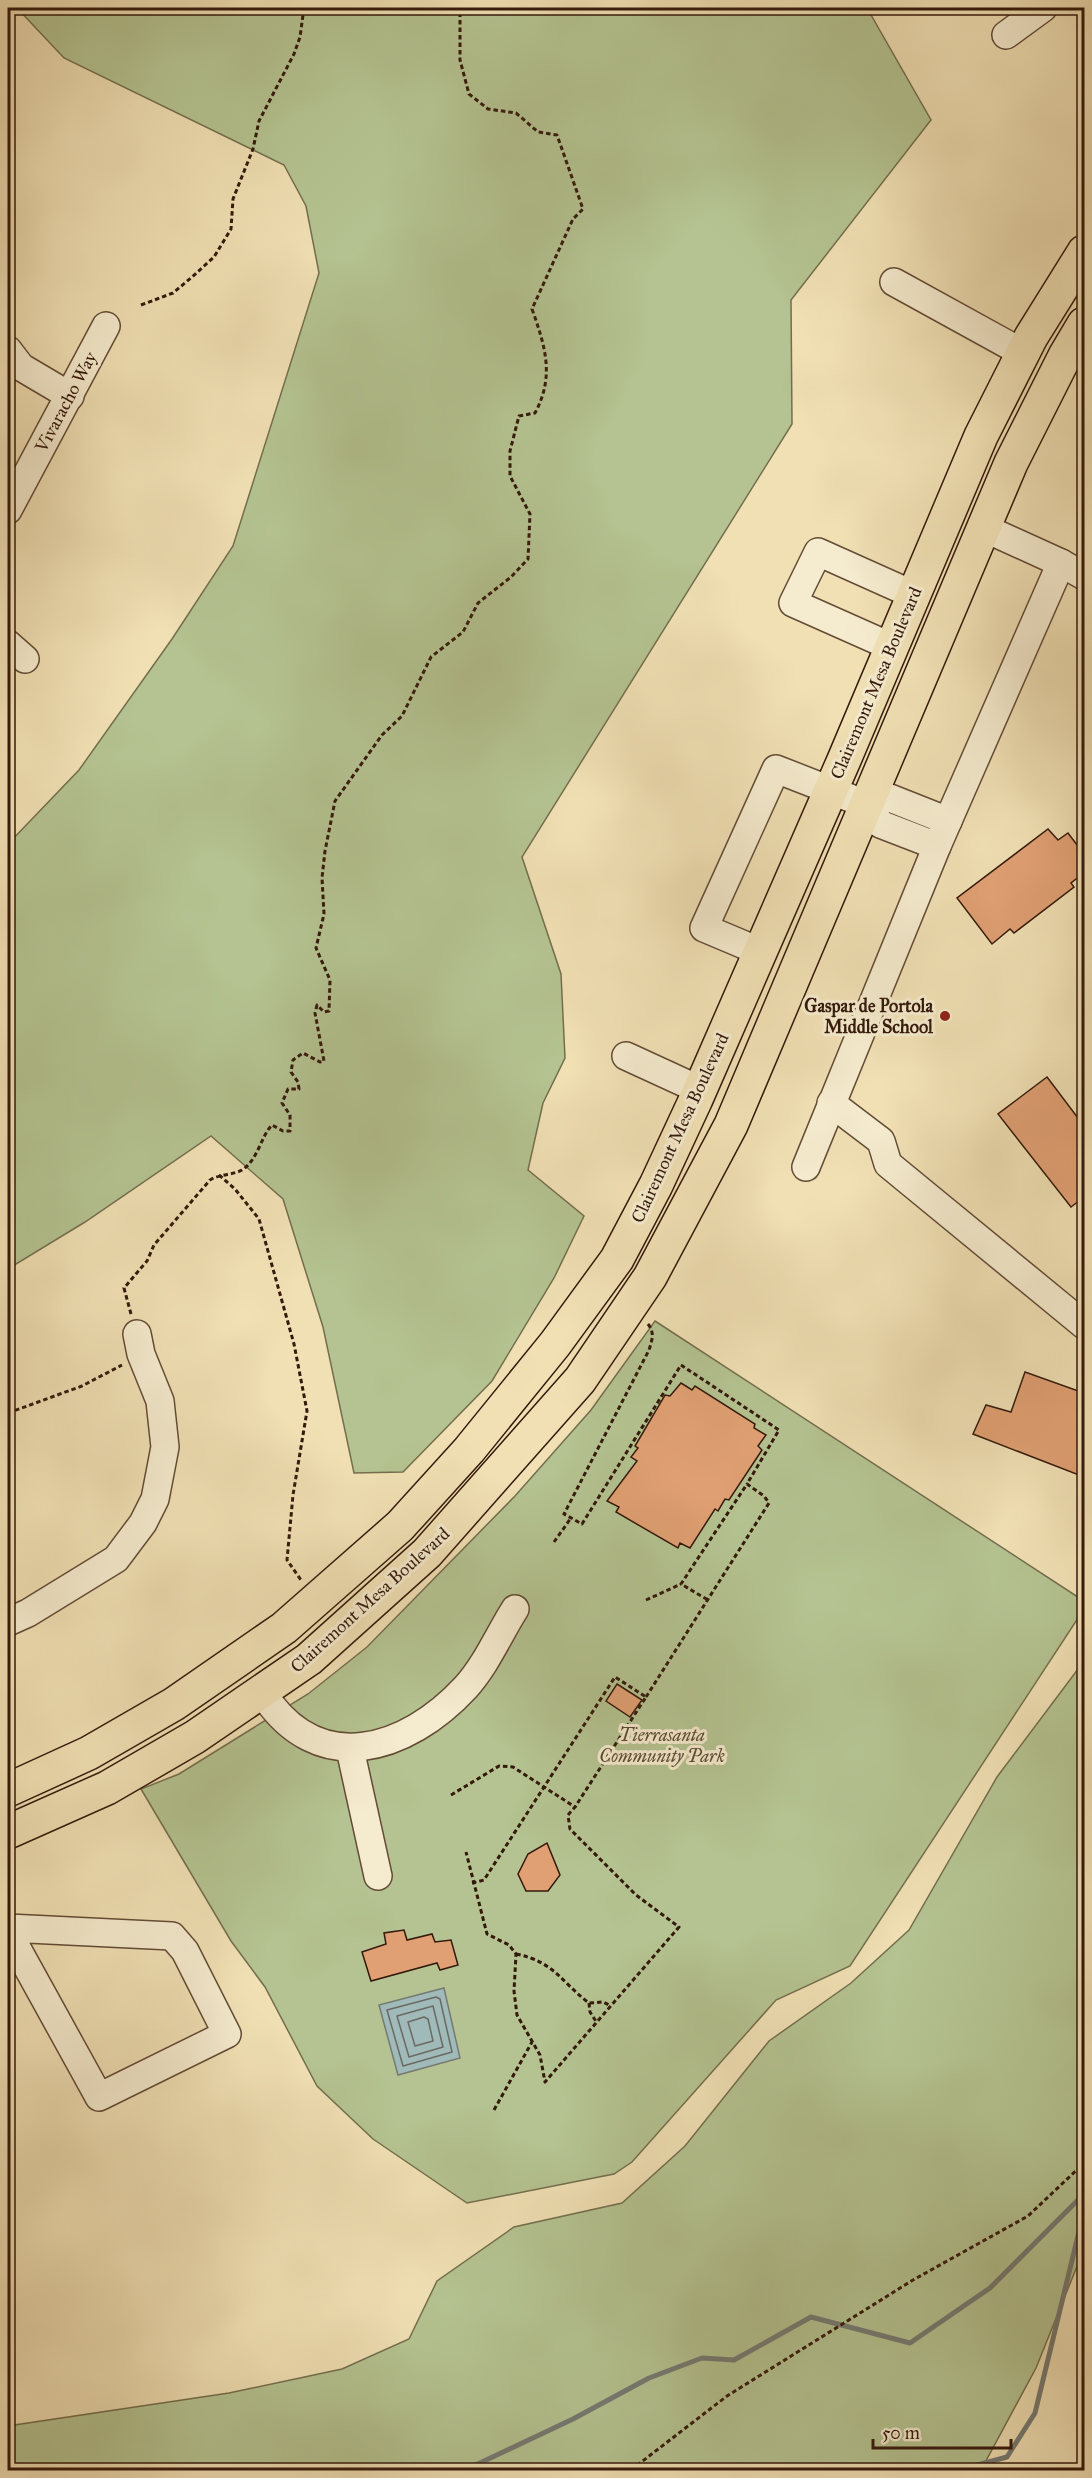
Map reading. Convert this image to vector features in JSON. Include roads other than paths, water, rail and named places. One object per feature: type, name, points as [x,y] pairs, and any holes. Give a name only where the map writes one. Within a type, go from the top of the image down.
[{"type":"main road","name":"Clairemont Mesa Boulevard","points":[[8,1790],[89,1753],[174,1704],[284,1628],[315,1601],[400,1526],[469,1450],[555,1344],[616,1259],[656,1185],[700,1090],[831,791],[981,436],[1023,352],[1084,252]]},
{"type":"main road","name":"Clairemont Mesa Boulevard","points":[[8,1832],[107,1788],[195,1737],[309,1659],[427,1553],[580,1380],[644,1287],[732,1125],[1016,452],[1084,324]]},
{"type":"main road","points":[[262,1692],[258,1682],[265,1655],[284,1628]]},
{"type":"street","points":[[1006,35],[1043,8]]},
{"type":"street","points":[[894,282],[1023,352]]},
{"type":"street","name":"Vivaracho Way","points":[[8,510],[106,326]]},
{"type":"street","points":[[8,350],[21,367],[70,396]]},
{"type":"street","points":[[984,528],[1084,576]]},
{"type":"street","points":[[892,647],[793,603],[818,552],[914,595]]},
{"type":"street","points":[[806,1167],[937,846],[1061,563]]},
{"type":"street","points":[[761,952],[704,928],[776,769],[868,806],[880,824],[937,846]]},
{"type":"street","points":[[868,806],[890,798],[948,821]]},
{"type":"street","points":[[626,1056],[700,1090]]},
{"type":"street","points":[[831,1103],[881,1141],[888,1164],[1084,1325]]},
{"type":"street","points":[[8,1622],[28,1613],[116,1559],[147,1515],[155,1499],[165,1447],[160,1401],[139,1344]]},
{"type":"street","points":[[262,1692],[286,1724],[315,1740],[340,1749],[350,1749],[419,1728],[445,1709],[468,1684],[515,1609]]},
{"type":"street","points":[[350,1749],[378,1876]]},
{"type":"street","points":[[8,1930],[172,1936],[185,1951],[228,2034],[99,2097],[8,1930]]},
{"type":"water","points":[[444,1988],[460,2058],[398,2075],[379,2005]]},
{"type":"waterway","points":[[465,2470],[573,2419],[649,2378],[702,2358],[734,2360],[811,2317],[910,2343],[990,2288],[1084,2194]]},
{"type":"waterway","points":[[959,2470],[1007,2457],[1035,2413],[1084,2211]]},
{"type":"place","name":"Gaspar de Portola Middle School","points":[[945,1016]]},
{"type":"park label","name":"Tierrasanta Community Park","points":[[662,1745]]}]
